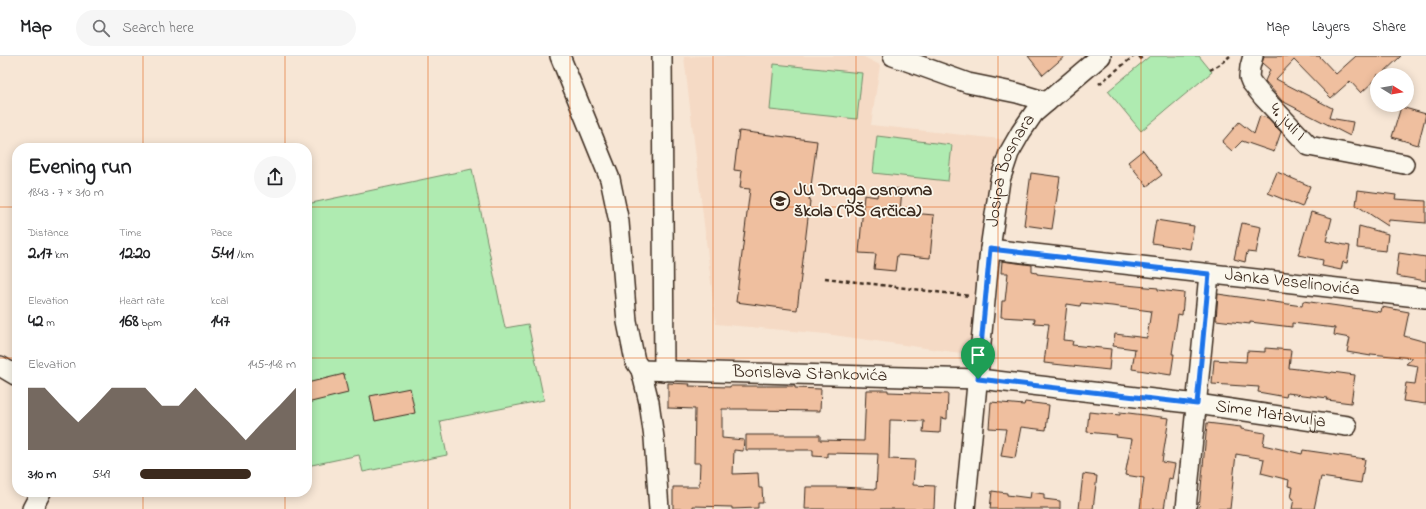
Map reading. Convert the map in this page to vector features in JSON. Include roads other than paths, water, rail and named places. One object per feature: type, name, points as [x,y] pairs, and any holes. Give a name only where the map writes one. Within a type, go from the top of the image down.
[{"type":"street","points":[[560,56],[610,179],[619,222],[627,322],[635,361],[641,370],[650,409],[654,438],[659,509]]},
{"type":"street","points":[[662,56],[664,371]]},
{"type":"street","points":[[893,56],[968,83],[1018,93],[1047,102]]},
{"type":"street","name":"Josipa Bosnara","points":[[965,509],[990,249],[1000,180],[1009,153],[1034,113],[1101,56]]},
{"type":"street","name":"4. juli I","points":[[1253,56],[1249,78],[1251,82],[1309,146],[1404,164]]},
{"type":"street","name":"Janka Veselinovića","points":[[990,249],[1426,298]]},
{"type":"street","points":[[1186,509],[1209,274]]},
{"type":"street","points":[[0,366],[12,373]]},
{"type":"street","name":"Borislava Stankovića","points":[[641,370],[978,379]]},
{"type":"street","name":"Sime Matavulja","points":[[978,379],[1197,404],[1347,426]]},
{"type":"street","points":[[32,509],[38,497]]},
{"type":"place","name":"JU Druga osnovna škola (PŠ Grčica)","points":[[780,201]]}]
